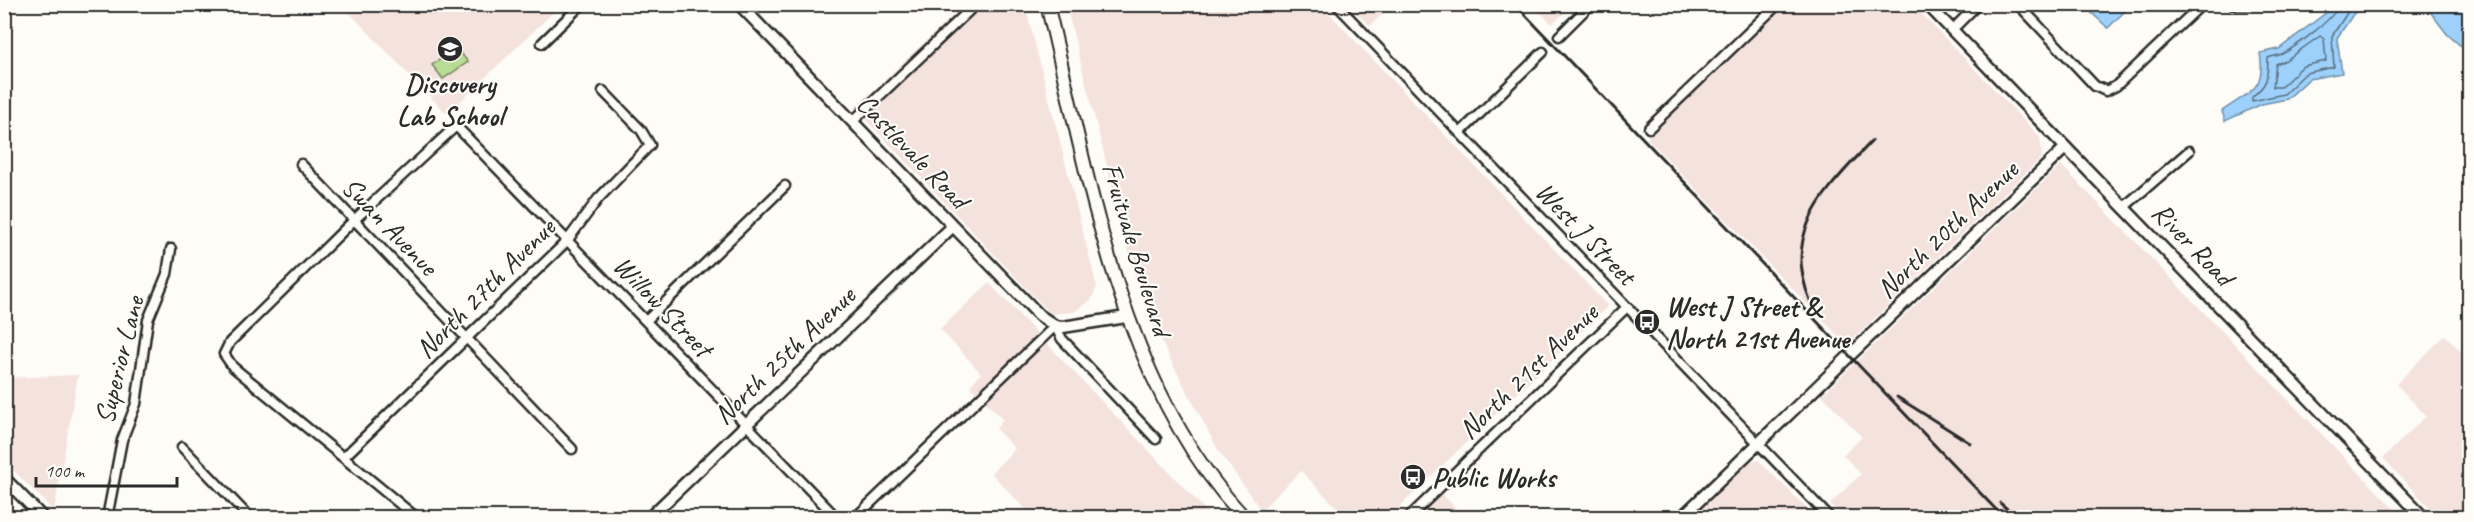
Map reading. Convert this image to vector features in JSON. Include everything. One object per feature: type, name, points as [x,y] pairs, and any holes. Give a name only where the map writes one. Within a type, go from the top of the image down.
[{"type":"main road","name":"Fruitvale Boulevard","points":[[1047,4],[1126,317],[1167,407],[1198,458],[1245,518]]},
{"type":"street","points":[[542,43],[582,4]]},
{"type":"street","name":"Castlevale Road","points":[[739,4],[952,227],[1039,315],[1055,326],[1062,339],[1156,439]]},
{"type":"street","points":[[852,122],[976,4]]},
{"type":"street","name":"West J Street","points":[[1336,4],[1830,518]]},
{"type":"street","points":[[1559,36],[1591,4]]},
{"type":"street","points":[[1649,128],[1778,4]]},
{"type":"street","name":"River Road","points":[[1927,4],[2064,149],[2424,518]]},
{"type":"street","points":[[1952,30],[1978,4]]},
{"type":"street","points":[[2018,4],[2095,86],[2106,91],[2116,86],[2202,5]]},
{"type":"street","points":[[2233,4],[2267,7],[2270,4]]},
{"type":"street","points":[[1460,133],[1543,52]]},
{"type":"street","name":"North 27th Avenue","points":[[345,456],[567,241],[597,200],[650,145],[642,130],[603,91]]},
{"type":"street","name":"Willow Street","points":[[353,221],[456,126],[837,518]]},
{"type":"street","name":"North 20th Avenue","points":[[1680,518],[2064,149]]},
{"type":"street","points":[[2123,207],[2189,151]]},
{"type":"street","name":"Swan Avenue","points":[[301,164],[572,449]]},
{"type":"street","points":[[647,320],[785,186]]},
{"type":"street","points":[[353,221],[230,342],[224,354],[233,367],[345,456],[417,518]]},
{"type":"street","name":"North 25th Avenue","points":[[649,518],[952,227]]},
{"type":"street","name":"Superior Lane","points":[[107,518],[122,440],[136,404],[148,320],[167,274],[171,249]]},
{"type":"street","name":"North 21st Avenue","points":[[1408,518],[1627,307]]},
{"type":"street","points":[[855,518],[1055,326],[1126,317]]},
{"type":"street","points":[[182,447],[250,518]]},
{"type":"street","points":[[4,478],[43,518]]},
{"type":"shaded area","points":[[1912,4],[2040,137],[2042,157],[1847,345],[1647,138],[1786,5]]},
{"type":"shaded area","name":"Discovery Lab School","points":[[342,5],[561,5],[447,114]]},
{"type":"shaded area","points":[[964,5],[1025,5],[1097,287],[1091,300],[1074,312],[1052,314],[1046,309],[855,108]]},
{"type":"shaded area","points":[[1066,5],[1321,5],[1608,306],[1389,517],[1346,517],[1301,471],[1261,510],[1218,450],[1165,349],[1138,287]]},
{"type":"shaded area","points":[[1348,5],[1392,5],[1370,26]]},
{"type":"shaded area","points":[[1533,5],[1573,5],[1552,24]]},
{"type":"shaded area","points":[[2061,165],[2402,517],[1843,517],[1830,504],[1861,474],[1843,455],[1862,437],[1822,395]]},
{"type":"shaded area","points":[[989,283],[1212,517],[1033,517],[991,473],[1015,449],[996,429],[1003,420],[970,386],[981,373],[940,329]]},
{"type":"shaded area","points":[[2445,335],[2469,360],[2469,517],[2438,517],[2383,458],[2426,416],[2396,384]]},
{"type":"shaded area","points":[[78,375],[54,511],[5,462],[5,378]]},
{"type":"shaded area","points":[[1758,460],[1816,517],[1690,517],[1748,462]]},
{"type":"shaded area","points":[[1441,494],[1464,517],[1418,517]]},
{"type":"green space","points":[[457,48],[468,62],[443,79],[432,65]]},
{"type":"water","points":[[2083,4],[2132,4],[2108,28],[2083,5]]},
{"type":"water","points":[[2336,5],[2372,5],[2354,13],[2337,38],[2342,73],[2309,79],[2287,99],[2262,104],[2225,121],[2222,111],[2248,94],[2258,82],[2261,75],[2260,53],[2279,49]]},
{"type":"water","points":[[2425,5],[2469,5],[2469,53],[2447,34]]},
{"type":"railway","points":[[1515,4],[2004,518]]},
{"type":"railway","points":[[1817,315],[1805,287],[1801,262],[1803,240],[1810,219],[1821,199],[1872,141]]},
{"type":"railway","points":[[1897,397],[1970,443]]},
{"type":"railway","points":[[2000,503],[2018,518]]},
{"type":"place","name":"Discovery Lab School","points":[[450,49]]},
{"type":"place","name":"West J Street & North 21st Avenue","points":[[1647,322]]},
{"type":"place","name":"Public Works","points":[[1413,477]]}]
